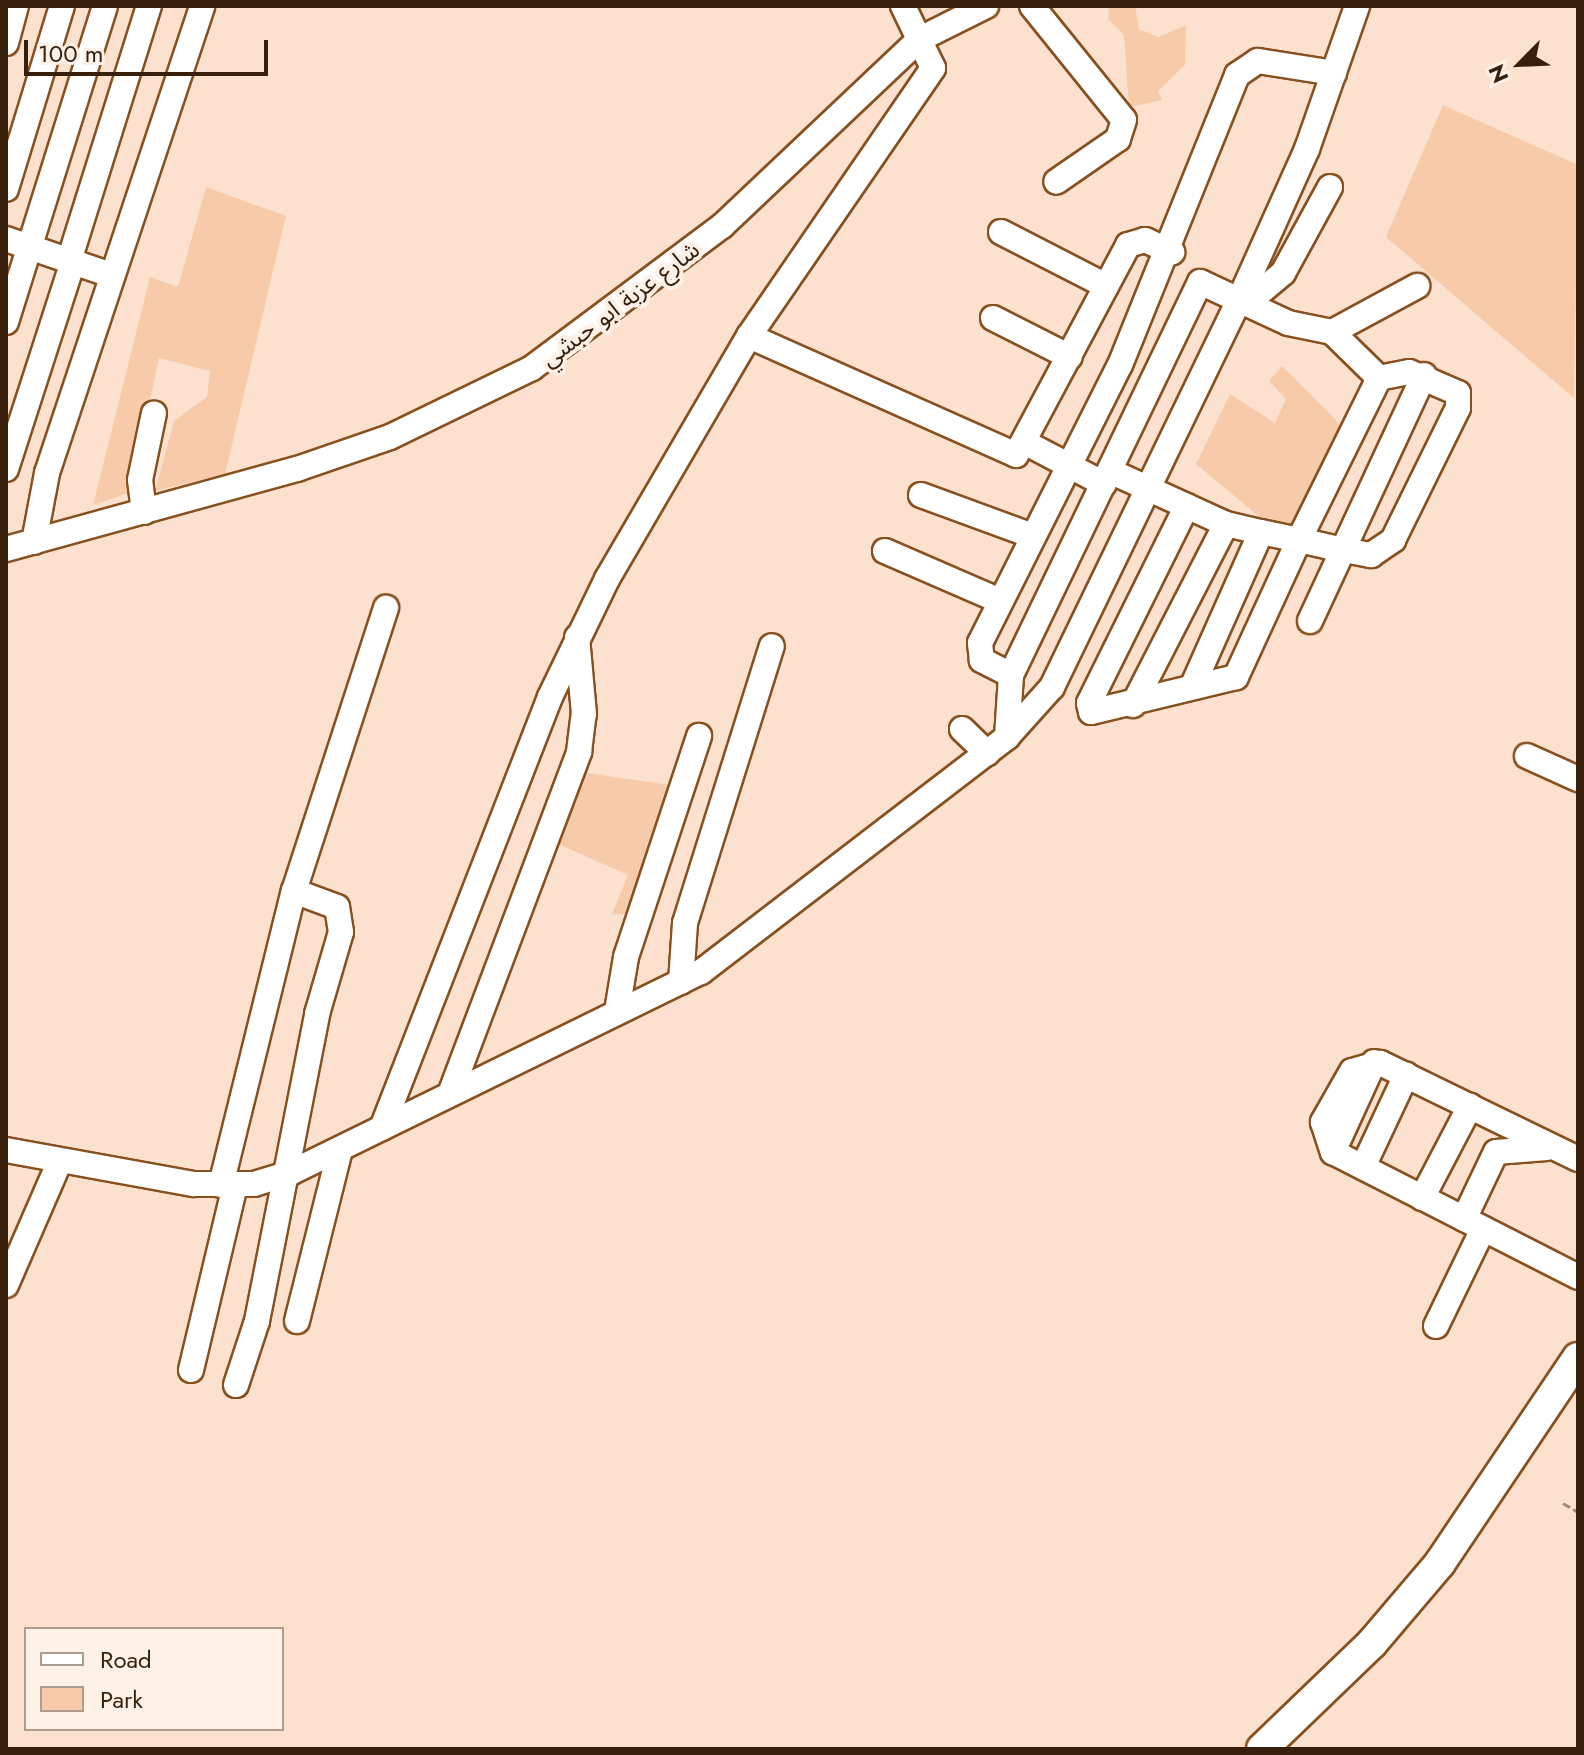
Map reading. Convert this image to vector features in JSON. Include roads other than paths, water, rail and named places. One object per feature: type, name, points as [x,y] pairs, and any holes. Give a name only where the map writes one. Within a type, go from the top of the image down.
[{"type":"main road","points":[[1262,1749],[1351,1665],[1440,1563],[1578,1358]]},
{"type":"street","points":[[6,43],[16,6]]},
{"type":"street","points":[[6,189],[62,6]]},
{"type":"street","points":[[6,322],[18,243],[105,6]]},
{"type":"street","points":[[6,469],[149,6]]},
{"type":"street","points":[[34,542],[40,495],[202,6]]},
{"type":"street","points":[[382,1128],[577,637],[749,336],[930,75],[933,60],[903,6]]},
{"type":"street","name":"شارع عزبة ابو حبشي","points":[[6,549],[144,512],[390,437],[532,368],[722,226],[920,39],[986,6]]},
{"type":"street","points":[[1032,6],[1124,120],[1118,139],[1056,182]]},
{"type":"street","points":[[6,1150],[59,1163],[228,1185],[290,1173],[681,982],[720,960],[1007,737],[1052,687],[1241,296],[1334,73],[1357,6]]},
{"type":"street","points":[[1011,675],[989,666],[979,651],[1000,601],[1070,465],[1172,252],[1237,75],[1258,61],[1334,73]]},
{"type":"street","points":[[1241,296],[1258,294],[1283,273],[1330,187]]},
{"type":"street","points":[[1001,232],[1106,286]]},
{"type":"street","points":[[749,336],[1008,454],[1026,443],[1106,286],[1136,240],[1172,252]]},
{"type":"street","points":[[18,243],[111,275]]},
{"type":"street","points":[[1007,737],[1011,675],[1108,478],[1200,282],[1241,296],[1288,323],[1332,332],[1379,378],[1424,375],[1461,401],[1388,548],[1371,555],[1226,524],[1148,489],[1108,478],[1070,465],[1026,443]]},
{"type":"street","points":[[1332,332],[1417,286]]},
{"type":"street","points":[[993,318],[1070,357]]},
{"type":"street","points":[[1310,621],[1339,549],[1424,375]]},
{"type":"street","points":[[1187,506],[1088,708],[1097,713],[1193,685],[1236,677],[1379,378]]},
{"type":"street","points":[[144,512],[140,480],[154,413]]},
{"type":"street","points":[[921,495],[1033,536]]},
{"type":"street","points":[[1133,705],[1226,524]]},
{"type":"street","points":[[1193,685],[1261,532]]},
{"type":"street","points":[[885,551],[1000,601]]},
{"type":"street","points":[[191,1370],[228,1185],[294,891],[386,608]]},
{"type":"street","points":[[450,1094],[579,752],[584,701],[577,637]]},
{"type":"street","points":[[681,982],[685,923],[772,646]]},
{"type":"street","points":[[962,729],[987,753]]},
{"type":"street","points":[[617,1011],[626,957],[699,736]]},
{"type":"street","points":[[1527,756],[1578,779]]},
{"type":"street","points":[[236,1385],[290,1173],[309,1053],[342,919],[325,900],[294,891]]},
{"type":"street","points":[[1349,1160],[1391,1069]]},
{"type":"street","points":[[1568,1154],[1391,1069],[1348,1075],[1326,1116],[1323,1135],[1349,1160],[1578,1277]]},
{"type":"street","points":[[1422,1198],[1470,1106]]},
{"type":"street","points":[[297,1321],[340,1150]]},
{"type":"street","points":[[1436,1326],[1496,1152],[1568,1154]]},
{"type":"street","points":[[6,1285],[59,1163]]}]
